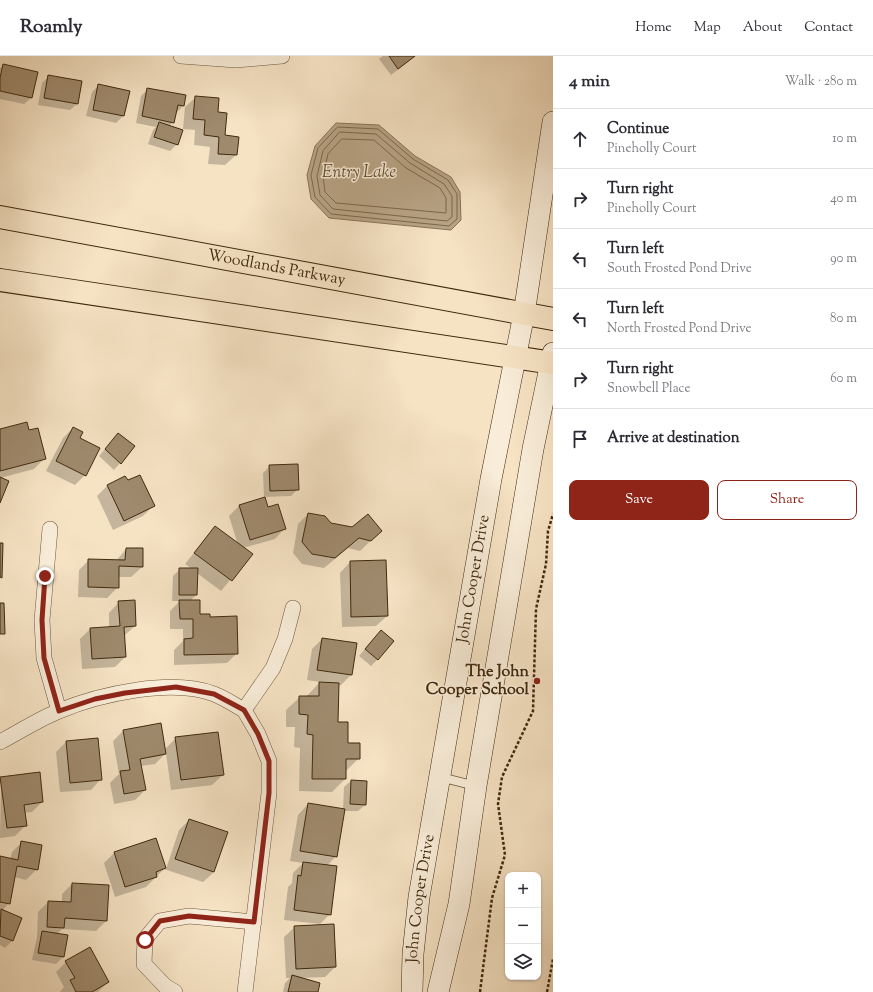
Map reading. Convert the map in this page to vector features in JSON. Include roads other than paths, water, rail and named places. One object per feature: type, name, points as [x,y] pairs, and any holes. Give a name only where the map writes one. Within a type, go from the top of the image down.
[{"type":"main road","name":"Woodlands Parkway","points":[[0,217],[553,319]]},
{"type":"main road","points":[[0,280],[516,356],[553,359]]},
{"type":"street","points":[[180,56],[236,60],[282,56]]},
{"type":"street","name":"John Cooper Drive","points":[[412,992],[419,897],[491,479],[524,314],[553,122]]},
{"type":"street","name":"John Cooper Drive","points":[[438,992],[459,904],[476,786],[533,449],[553,359]]},
{"type":"street","points":[[50,529],[42,620],[44,658],[59,711]]},
{"type":"street","points":[[244,710],[273,668],[286,639],[293,608]]},
{"type":"street","points":[[0,742],[59,711],[95,699],[125,693],[176,687],[214,694],[244,710],[258,734],[269,761],[269,793],[245,992]]},
{"type":"street","points":[[175,992],[165,986],[144,964],[145,940],[160,921],[189,916],[254,922]]},
{"type":"lane","points":[[440,777],[476,786]]},
{"type":"water","name":"Entry Lake","points":[[336,123],[379,125],[415,156],[451,177],[460,192],[461,220],[451,230],[329,218],[311,199],[307,175],[315,146]]},
{"type":"place","name":"The John Cooper School","points":[[537,681]]}]
